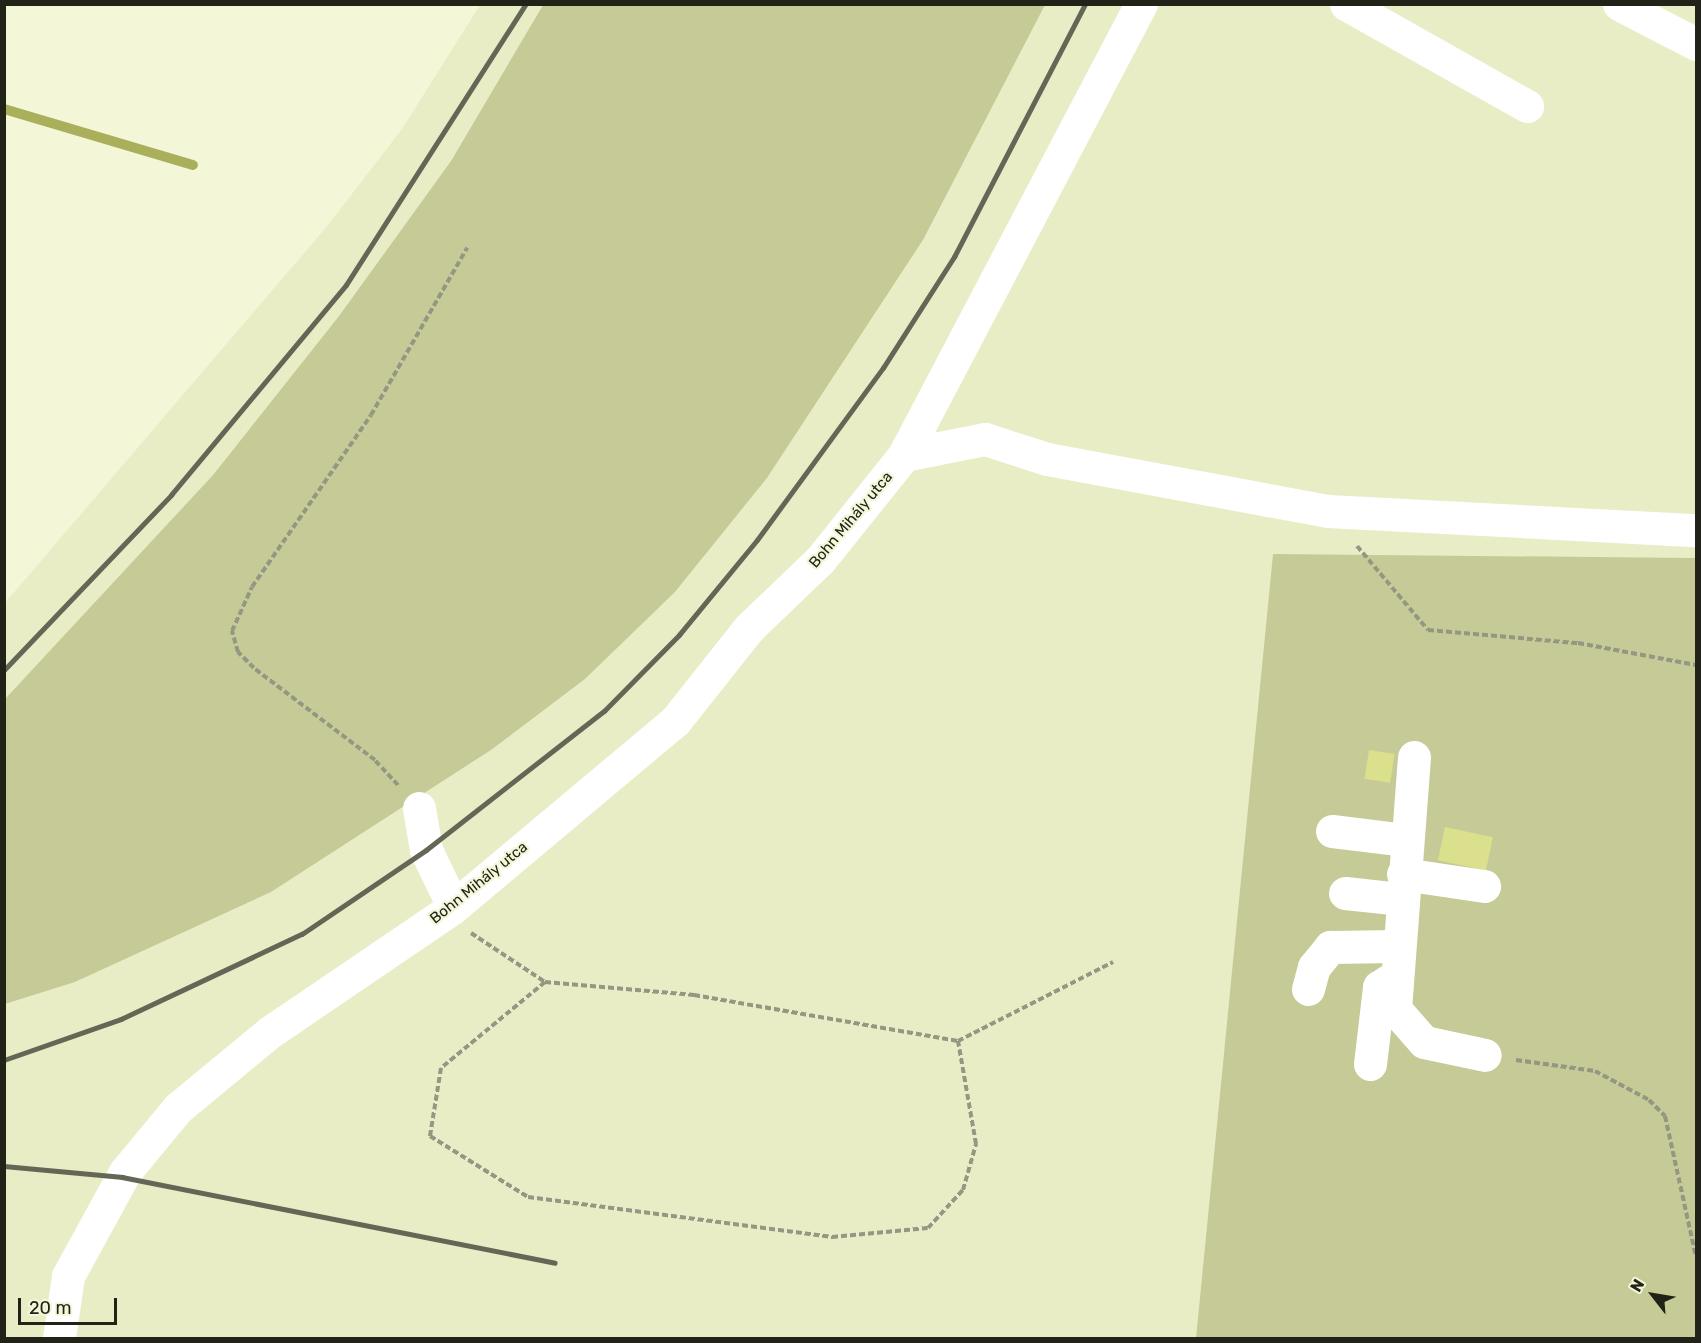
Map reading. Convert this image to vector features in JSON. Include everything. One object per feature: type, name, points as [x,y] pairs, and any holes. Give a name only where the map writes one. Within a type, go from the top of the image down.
[{"type":"street","name":"Bohn Mihály utca","points":[[59,1338],[68,1276],[125,1172],[178,1108],[270,1032],[452,908],[676,720],[749,628],[820,560],[904,455],[1141,4]]},
{"type":"street","points":[[1346,4],[1527,106]]},
{"type":"street","points":[[1618,4],[1696,44]]},
{"type":"street","points":[[904,455],[985,439],[1047,459],[1328,511],[1696,530]]},
{"type":"street","points":[[1414,757],[1393,979],[1395,1009],[1417,1038],[1443,1050],[1485,1055]]},
{"type":"street","points":[[419,808],[426,850],[452,908]]},
{"type":"street","points":[[1332,831],[1406,840]]},
{"type":"street","points":[[1345,893],[1402,886],[1484,886]]},
{"type":"street","points":[[1308,989],[1314,967],[1330,947],[1396,946]]},
{"type":"street","points":[[1370,1064],[1379,987],[1393,979]]},
{"type":"path","points":[[419,808],[375,760],[254,668],[238,652],[232,631],[252,587],[371,415],[467,248]]},
{"type":"path","points":[[1328,511],[1428,630],[1578,643],[1696,665]]},
{"type":"path","points":[[452,908],[478,942],[545,982],[694,995],[958,1041],[1113,962]]},
{"type":"path","points":[[545,982],[441,1068],[430,1136],[528,1197],[832,1237],[928,1228],[963,1190],[976,1144],[958,1041]]},
{"type":"path","points":[[1485,1055],[1595,1071],[1649,1100],[1665,1116],[1696,1257]]},
{"type":"shaded area","points":[[480,5],[543,5],[451,161],[339,316],[213,475],[5,699],[5,603],[328,225],[402,129]]},
{"type":"shaded area","points":[[543,5],[1045,5],[923,240],[767,478],[675,592],[585,679],[491,750],[271,892],[75,982],[5,1004],[5,699],[213,475],[339,316],[451,161]]},
{"type":"shaded area","points":[[1045,5],[1696,5],[1696,558],[1273,555],[1196,1338],[5,1338],[5,1004],[75,982],[271,892],[491,750],[585,679],[675,592],[767,478],[923,240]]},
{"type":"shaded area","points":[[1273,554],[1696,558],[1696,1338],[1196,1338]]},
{"type":"building","points":[[1369,750],[1395,754],[1390,783],[1364,779]]},
{"type":"building","points":[[1445,827],[1493,837],[1486,870],[1438,860]]},
{"type":"waterway","points":[[4,109],[193,165]]},
{"type":"railway","points":[[4,670],[171,495],[346,285],[526,4]]},
{"type":"railway","points":[[4,1060],[121,1019],[302,934],[426,850],[604,711],[679,635],[757,540],[883,368],[954,257],[1085,4]]},
{"type":"railway","points":[[4,1166],[122,1177],[555,1263]]}]
